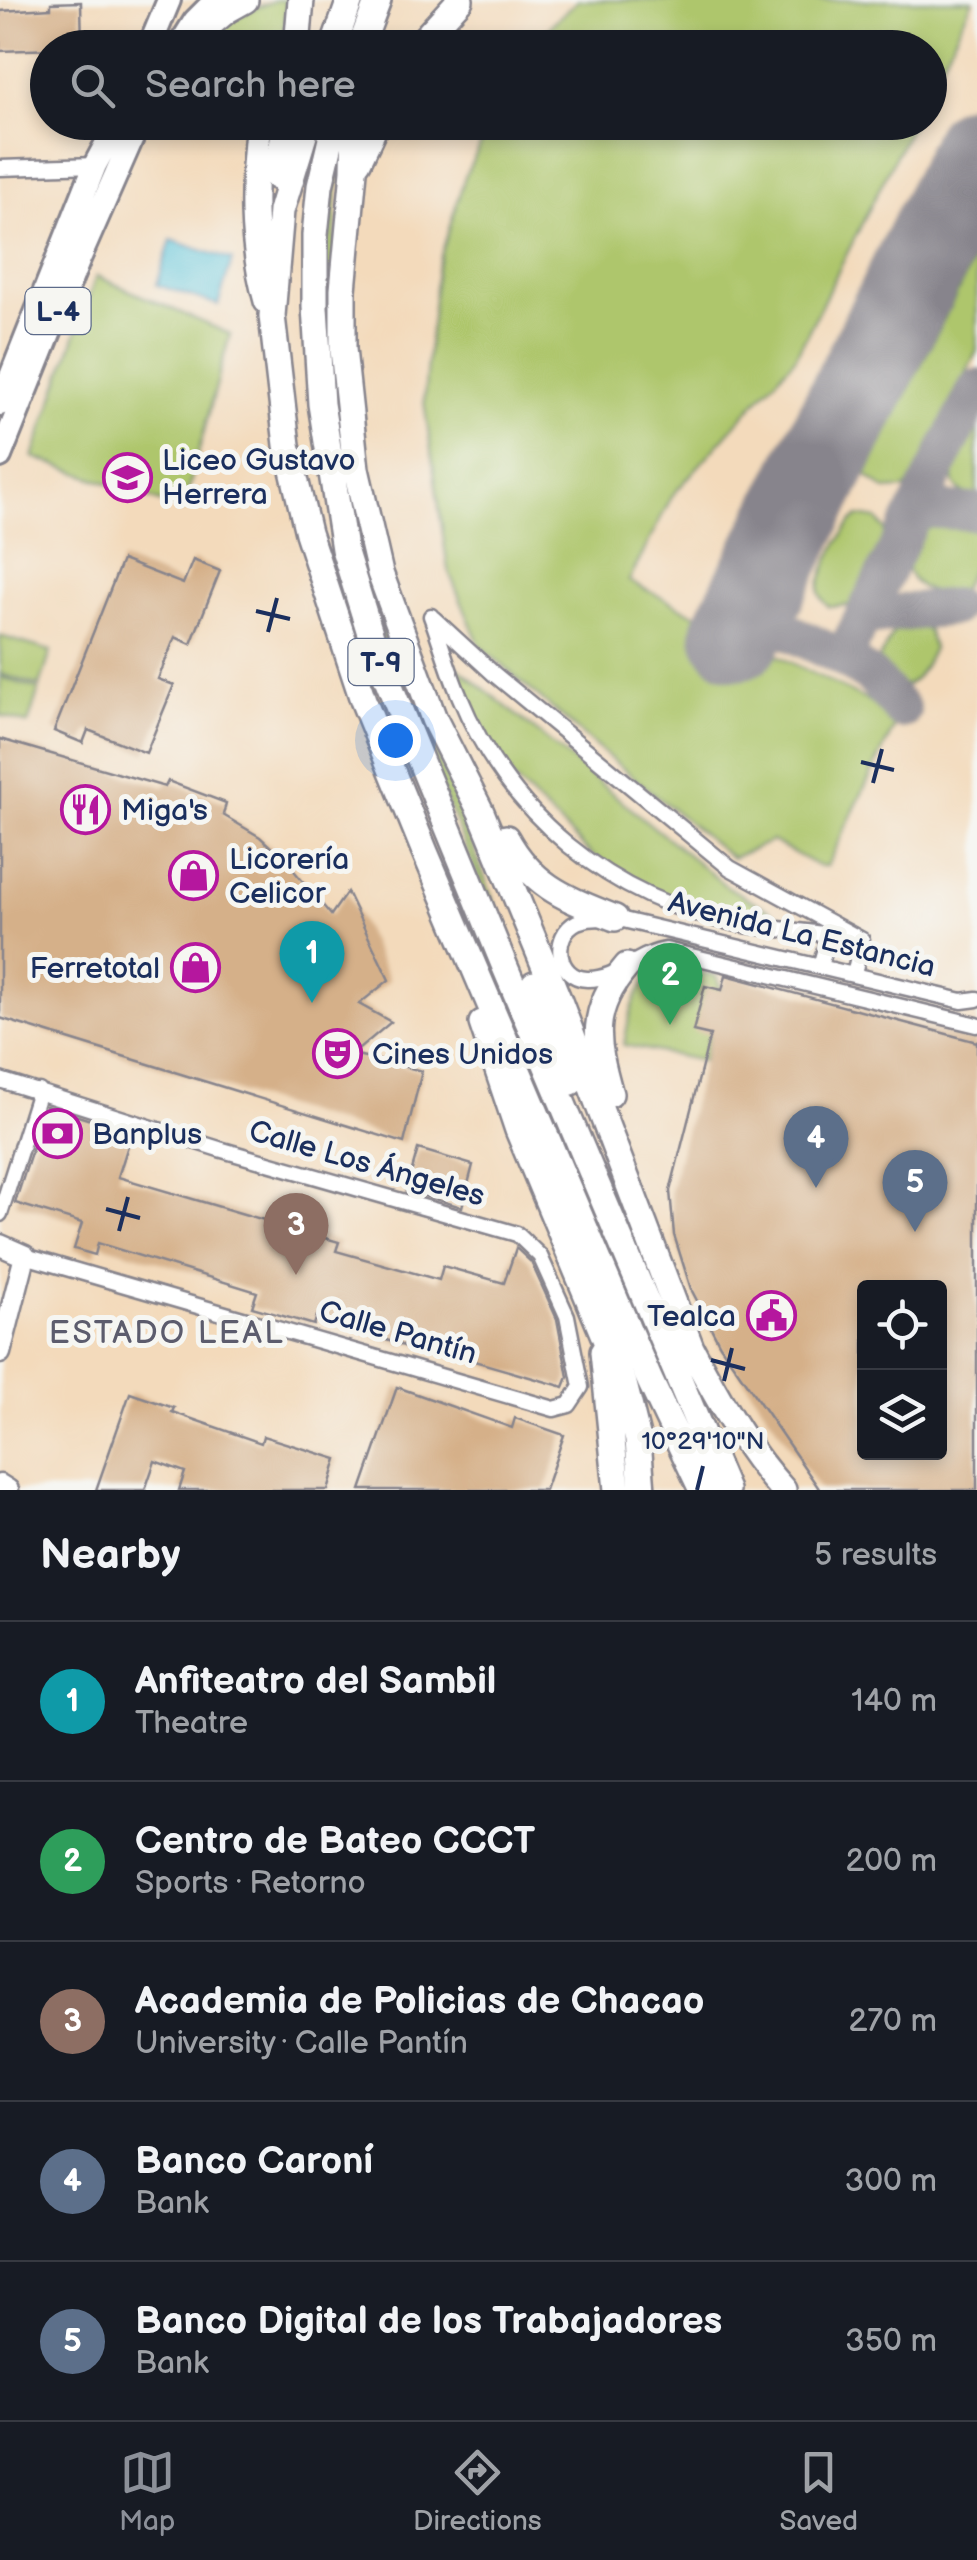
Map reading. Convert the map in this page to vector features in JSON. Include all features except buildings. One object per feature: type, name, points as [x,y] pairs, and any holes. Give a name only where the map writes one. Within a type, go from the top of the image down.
[{"type":"highway","points":[[202,30],[245,0]]},
{"type":"highway","points":[[298,30],[301,0]]},
{"type":"highway","points":[[339,30],[350,0]]},
{"type":"highway","points":[[367,30],[378,0]]},
{"type":"highway","points":[[432,30],[460,0]]},
{"type":"highway","points":[[258,140],[253,231],[257,267],[272,316]]},
{"type":"highway","points":[[281,211],[277,182],[283,140]]},
{"type":"highway","name":"T-9","points":[[303,140],[281,211],[272,316],[286,445],[308,532],[363,700],[425,852],[650,1380],[702,1490]]},
{"type":"highway","name":"T-9","points":[[332,140],[320,186],[314,307],[321,404],[344,550],[374,646],[726,1490]]},
{"type":"highway","points":[[355,140],[342,290],[343,349],[356,470],[380,573],[434,718],[481,812],[544,965],[691,1348],[716,1396],[783,1490]]},
{"type":"highway","points":[[354,171],[369,140]]},
{"type":"highway","points":[[462,777],[468,815],[586,1124],[590,1170]]},
{"type":"highway","points":[[462,777],[478,784],[520,862],[536,878],[572,901],[615,918]]},
{"type":"highway","points":[[425,852],[518,1130],[604,1332],[632,1410],[642,1490]]},
{"type":"highway","points":[[616,1148],[620,1127],[604,1076],[597,1029],[600,1006],[627,966]]},
{"type":"highway","points":[[604,1332],[614,1484]]},
{"type":"main road","points":[[157,30],[169,0]]},
{"type":"main road","points":[[190,30],[216,0]]},
{"type":"main road","name":"L-4","points":[[0,456],[113,140]]},
{"type":"main road","name":"L-4","points":[[0,404],[106,166],[126,140]]},
{"type":"main road","name":"Calle Pantín","points":[[0,1245],[26,1256]]},
{"type":"main road","points":[[0,1352],[26,1256]]},
{"type":"main road","points":[[0,1485],[8,1490]]},
{"type":"street","points":[[154,30],[156,0]]},
{"type":"street","points":[[0,168],[106,166]]},
{"type":"street","points":[[820,966],[829,935],[704,916],[638,892],[593,866],[538,819],[514,793],[484,745],[459,696],[431,616],[494,674],[730,868],[862,940],[854,974]]},
{"type":"street","name":"Avenida La Estancia","points":[[977,999],[952,998],[615,918],[576,922],[561,940],[560,956],[570,974],[586,979],[601,977],[655,952],[686,953],[977,1025]]},
{"type":"street","name":"Calle Los Ángeles","points":[[0,1080],[220,1149],[518,1234],[540,1256]]},
{"type":"street","points":[[0,1214],[39,1091]]},
{"type":"street","name":"Calle Pantín","points":[[26,1256],[554,1409],[573,1400],[582,1378],[567,1316],[540,1256]]},
{"type":"green space","points":[[275,0],[287,0],[284,30],[214,30],[225,21]]},
{"type":"green space","points":[[578,0],[973,0],[947,53],[947,30],[548,30]]},
{"type":"green space","points":[[343,140],[336,201],[334,304],[369,571],[394,653],[456,801],[563,1086],[378,633],[349,525],[326,367],[323,287],[329,202]]},
{"type":"green space","points":[[483,140],[904,140],[795,358],[672,496],[629,581],[894,714],[896,723],[827,866],[818,866],[772,841],[732,858],[480,646],[448,570],[424,401],[437,269],[465,176]]},
{"type":"green space","points":[[977,253],[977,351],[913,480],[905,489],[885,490],[866,475]]},
{"type":"green space","points":[[96,276],[230,334],[183,510],[33,457]]},
{"type":"green space","points":[[977,419],[977,496],[955,486],[953,476],[959,452]]},
{"type":"green space","points":[[859,516],[877,519],[885,530],[885,539],[853,605],[829,607],[820,594],[823,576],[840,539]]},
{"type":"green space","points":[[941,524],[977,525],[977,557],[960,593],[937,593],[921,587],[911,578],[907,566],[914,541],[925,530]]},
{"type":"green space","points":[[920,625],[928,631],[933,648],[914,680],[894,687],[880,668],[880,657],[896,628]]},
{"type":"green space","points":[[0,636],[51,651],[40,686],[0,674]]},
{"type":"green space","points":[[445,657],[726,886],[787,920],[736,921],[639,887],[591,854],[508,774],[489,747]]},
{"type":"green space","points":[[0,677],[39,689],[28,724],[0,715]]},
{"type":"green space","points":[[673,965],[716,976],[722,991],[703,1061],[624,1045],[637,996],[651,978]]},
{"type":"water","points":[[171,240],[232,260],[218,305],[157,285]]},
{"type":"taxiway","points":[[748,612],[843,658],[977,388]]},
{"type":"taxiway","points":[[917,509],[977,512]]},
{"type":"taxiway","points":[[864,617],[953,607]]},
{"type":"taxiway","points":[[843,658],[871,676],[902,710]]},
{"type":"runway","points":[[737,634],[977,150]]},
{"type":"place","name":"Liceo Gustavo Herrera","points":[[127,477]]},
{"type":"place","name":"Miga's","points":[[86,810]]},
{"type":"place","name":"Licorería Celicor","points":[[194,876]]},
{"type":"place","name":"Ferretotal","points":[[195,968]]},
{"type":"place","name":"Anfiteatro del Sambil","points":[[312,1003]]},
{"type":"place","name":"Centro de Bateo CCCT","points":[[670,1025]]},
{"type":"place","name":"Cines Unidos","points":[[337,1054]]},
{"type":"place","name":"Banplus","points":[[57,1134]]},
{"type":"place","name":"Banco Caroní","points":[[816,1188]]},
{"type":"place","name":"Banco Digital de los Trabajadores","points":[[915,1232]]},
{"type":"place","name":"Academia de Policias de Chacao","points":[[296,1275]]},
{"type":"place","name":"Tealca","points":[[771,1316]]},
{"type":"district","name":"ESTADO LEAL","points":[[167,1332]]}]
